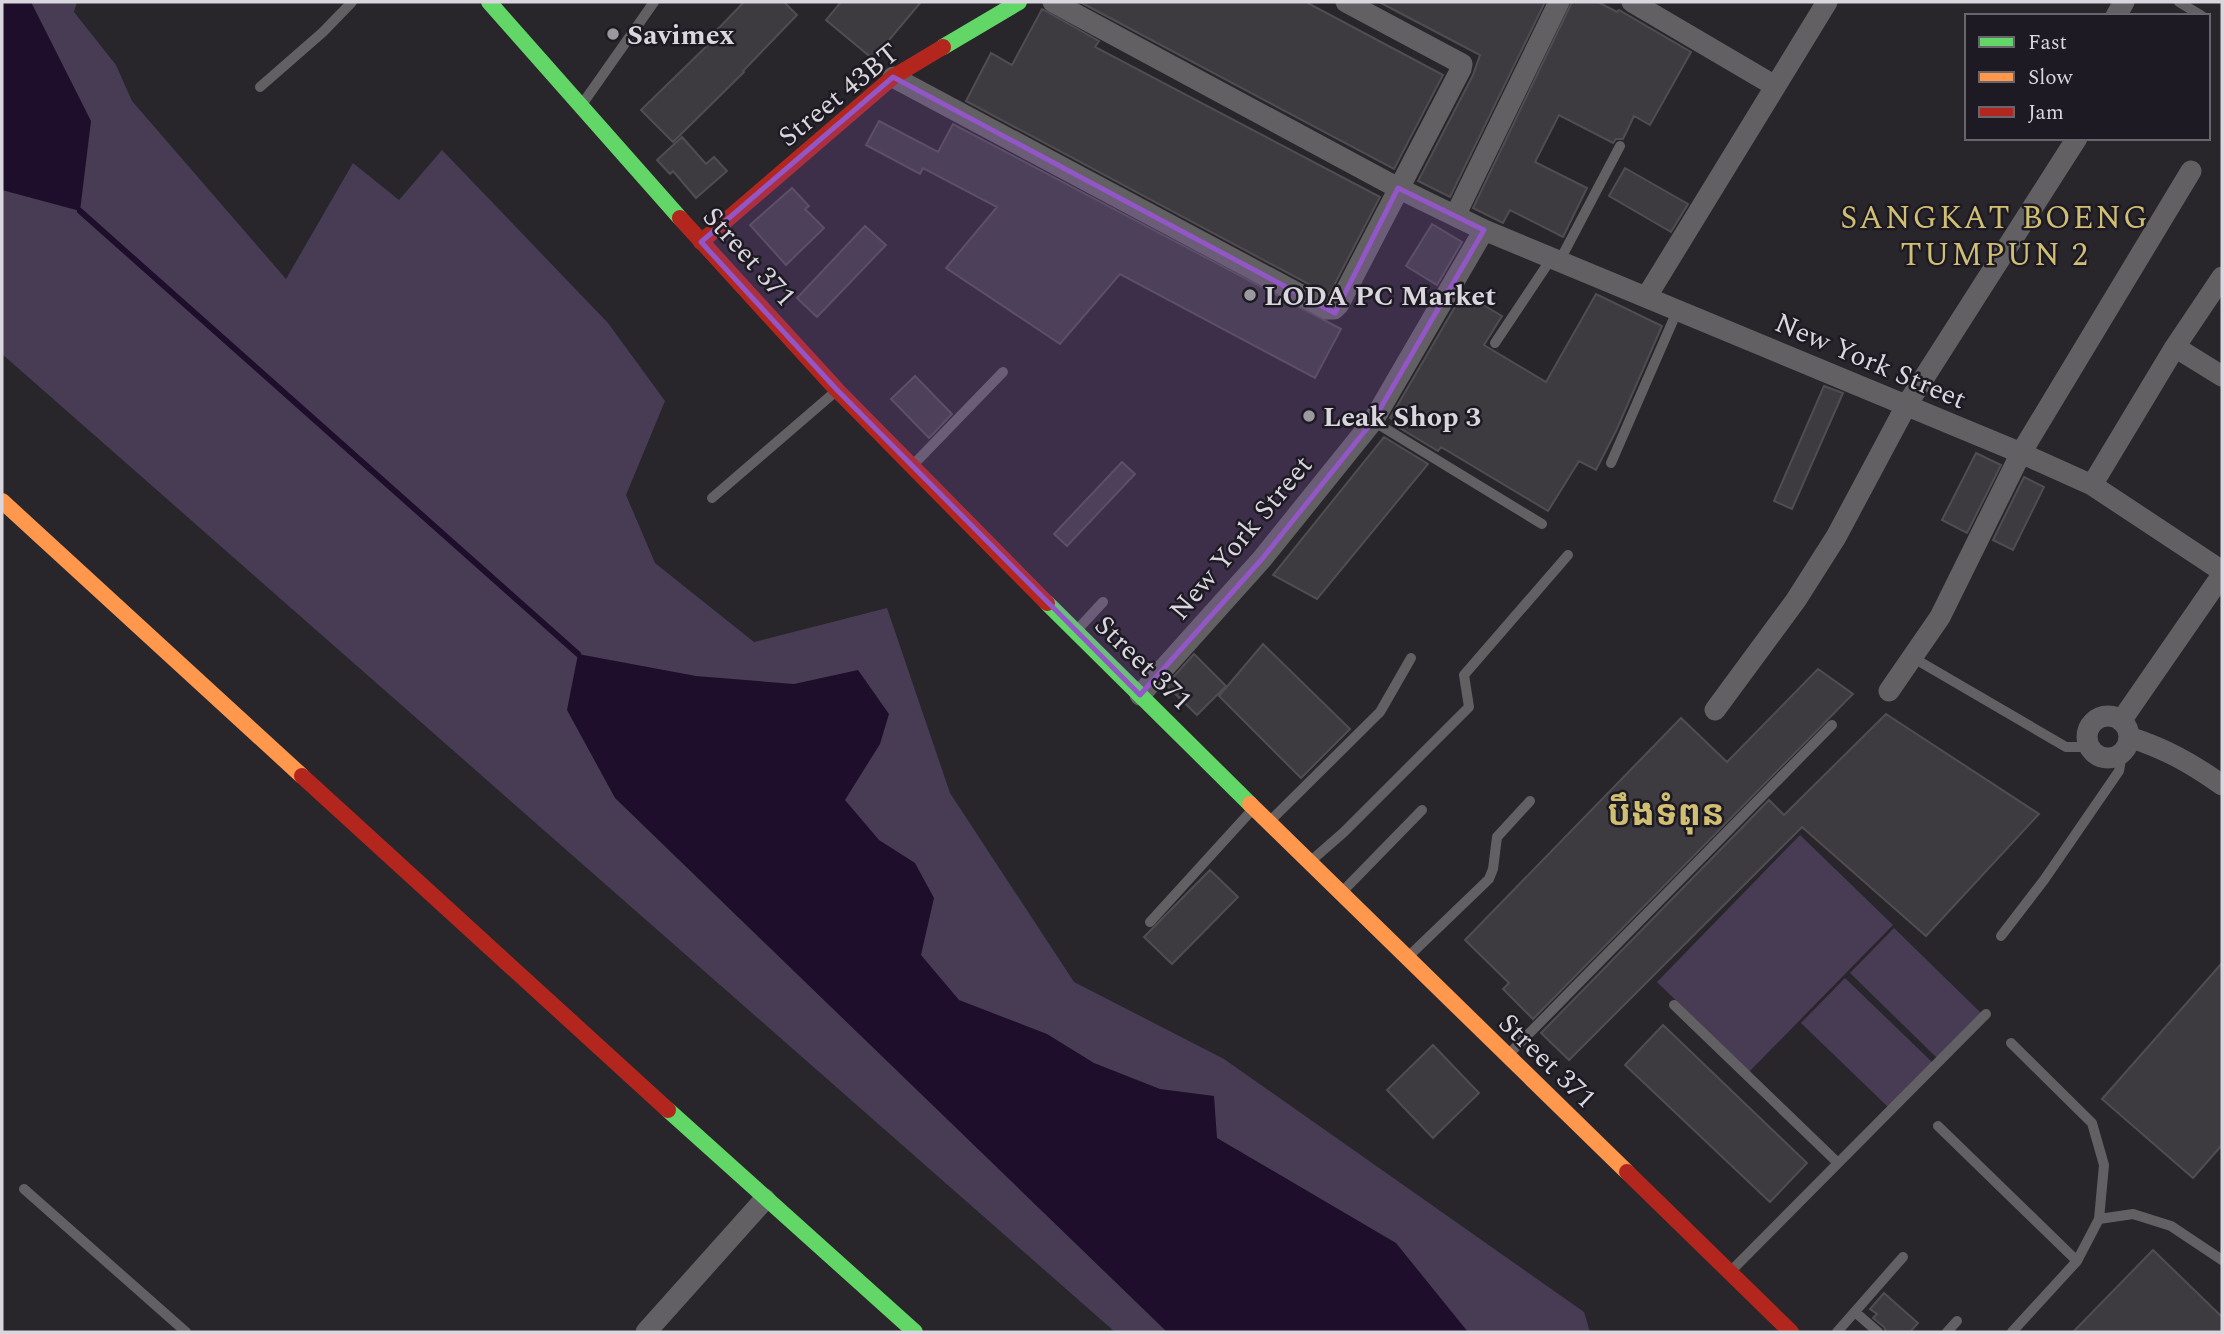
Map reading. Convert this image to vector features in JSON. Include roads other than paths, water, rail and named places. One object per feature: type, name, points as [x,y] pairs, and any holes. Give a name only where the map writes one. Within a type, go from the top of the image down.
[{"type":"main road","name":"Street 371","points":[[489,2],[701,242],[837,390],[1075,632],[1729,1274],[1770,1320],[1791,1332]]},
{"type":"main road","name":"Street 43BT","points":[[701,242],[893,77],[1019,2]]},
{"type":"main road","points":[[2,501],[765,1199],[915,1332]]},
{"type":"street","name":"New York Street","points":[[1053,2],[1398,188],[1484,230],[1647,296],[2092,485],[2222,573]]},
{"type":"street","points":[[893,77],[1327,309],[1334,309],[1339,304],[1462,64],[1346,2]]},
{"type":"street","points":[[1455,216],[1559,2]]},
{"type":"street","points":[[1632,2],[1775,86]]},
{"type":"street","points":[[1647,296],[1826,2]]},
{"type":"street","points":[[1715,710],[1796,600],[1836,537],[1906,406],[2076,140]]},
{"type":"street","points":[[1889,691],[1940,617],[2021,453],[2190,171]]},
{"type":"street","name":"New York Street","points":[[1140,695],[1262,559],[1373,421],[1484,230]]},
{"type":"street","points":[[2092,485],[2175,347],[2222,277]]},
{"type":"street","points":[[2175,347],[2222,376]]},
{"type":"street","points":[[2222,573],[2124,737],[2110,758],[2104,758],[2090,747],[2088,733],[2095,721],[2108,716],[2124,737],[2158,746],[2186,760],[2222,785]]},
{"type":"street","points":[[646,1332],[765,1199]]},
{"type":"lane","points":[[261,87],[323,32],[352,2]]},
{"type":"lane","points":[[582,106],[654,2]]},
{"type":"lane","points":[[2179,2],[2199,14]]},
{"type":"lane","points":[[1495,344],[1555,260],[1620,146]]},
{"type":"lane","points":[[1611,463],[1678,310]]},
{"type":"lane","points":[[912,466],[1003,372]]},
{"type":"lane","points":[[712,498],[837,390]]},
{"type":"lane","points":[[1373,421],[1542,524]]},
{"type":"lane","points":[[1310,862],[1344,832],[1469,707],[1464,675],[1568,555]]},
{"type":"lane","points":[[1075,632],[1103,602]]},
{"type":"lane","points":[[1269,822],[1380,712],[1411,658]]},
{"type":"lane","points":[[1922,663],[2066,747],[2090,747]]},
{"type":"lane","points":[[1507,1056],[1832,725]]},
{"type":"lane","points":[[2001,936],[2044,880],[2119,771],[2124,737]]},
{"type":"lane","points":[[1407,957],[1489,879],[1497,837],[1530,801]]},
{"type":"lane","points":[[1150,922],[1254,808]]},
{"type":"lane","points":[[1341,893],[1422,810]]},
{"type":"lane","points":[[1674,1004],[1838,1163]]},
{"type":"lane","points":[[1729,1274],[1986,1014]]},
{"type":"lane","points":[[2011,1043],[2092,1123],[2104,1165],[2099,1219],[2077,1261],[2012,1332]]},
{"type":"lane","points":[[1938,1126],[2077,1261]]},
{"type":"lane","points":[[24,1189],[186,1332]]},
{"type":"lane","points":[[2099,1219],[2133,1214],[2171,1226],[2222,1259]]},
{"type":"lane","points":[[1838,1332],[1903,1257]]},
{"type":"lane","points":[[1855,1312],[1878,1332]]},
{"type":"lane","points":[[1947,1332],[1957,1321]]},
{"type":"waterway","points":[[80,211],[578,654]]},
{"type":"place","name":"Savimex","points":[[613,34]]},
{"type":"place","name":"LODA PC Market","points":[[1250,295]]},
{"type":"place","name":"Leak Shop 3","points":[[1309,416]]},
{"type":"district","name":"SANGKAT BOENG TUMPUN 2","points":[[1995,236]]},
{"type":"district","name":"បឹងទំពុន","points":[[1666,813]]}]
